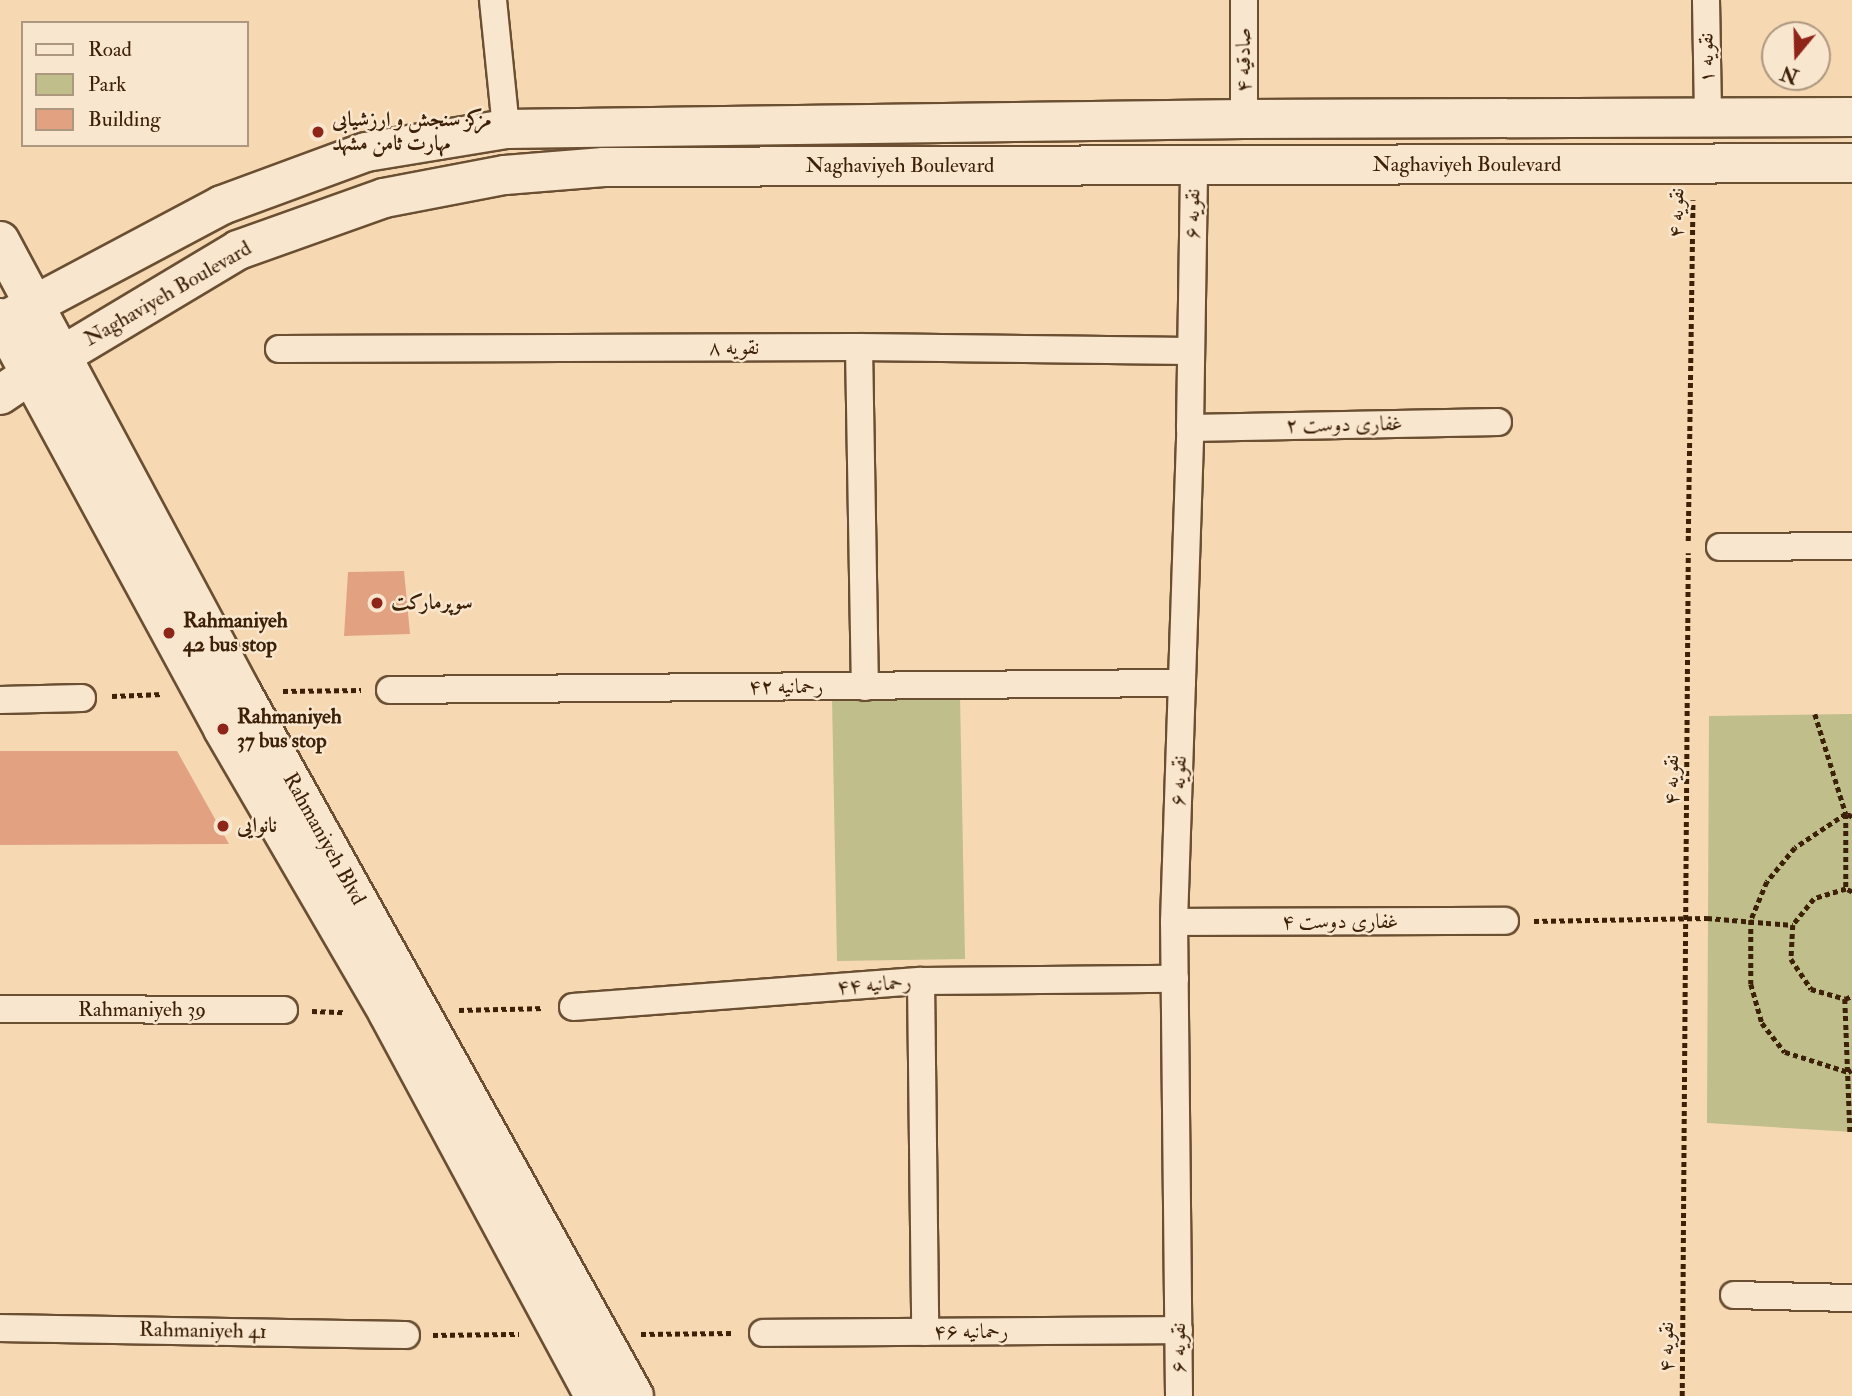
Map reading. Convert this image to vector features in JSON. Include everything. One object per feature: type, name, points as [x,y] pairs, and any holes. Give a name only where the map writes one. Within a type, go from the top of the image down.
[{"type":"main road","name":"Naghaviyeh Boulevard","points":[[1,320],[236,200],[366,152],[506,129],[607,125],[1244,119],[1852,117]]},
{"type":"main road","name":"Naghaviyeh Boulevard","points":[[0,395],[45,365],[238,250],[384,198],[505,175],[604,167],[1852,163]]},
{"type":"main road","name":"Rahmaniyeh Blvd","points":[[0,241],[35,304],[45,365],[202,692],[404,1012],[634,1396]]},
{"type":"main road","name":"Rahmaniyeh Blvd","points":[[1,320],[45,365],[241,691],[404,1012],[558,1334],[594,1396]]},
{"type":"street","points":[[494,0],[506,129]]},
{"type":"street","name":"صادقیه ۴","points":[[1244,0],[1244,119]]},
{"type":"street","name":"نقویه ۱","points":[[1706,0],[1708,116]]},
{"type":"street","name":"نقویه ۶","points":[[1179,1396],[1174,922],[1191,428],[1194,165]]},
{"type":"street","points":[[859,347],[865,687]]},
{"type":"street","name":"نقویه ۸","points":[[279,349],[859,347],[1190,351]]},
{"type":"street","name":"غفاری دوست ۲","points":[[1191,428],[1498,422]]},
{"type":"street","points":[[1720,547],[1852,546]]},
{"type":"street","name":"رحمانیه ۴۲","points":[[390,690],[1182,683]]},
{"type":"street","points":[[0,701],[82,698]]},
{"type":"street","name":"غفاری دوست ۴","points":[[1174,922],[1505,921]]},
{"type":"street","name":"رحمانیه ۴۴","points":[[573,1007],[921,981],[1175,979]]},
{"type":"street","points":[[921,981],[925,1332]]},
{"type":"street","name":"Rahmaniyeh 39","points":[[0,1009],[284,1010]]},
{"type":"street","points":[[1734,1295],[1852,1298]]},
{"type":"street","name":"Rahmaniyeh 41","points":[[0,1328],[406,1335]]},
{"type":"street","name":"رحمانیه ۴۶","points":[[763,1333],[1179,1330]]},
{"type":"path","name":"نقویه ۴","points":[[1682,1396],[1693,164]]},
{"type":"path","points":[[241,691],[390,690]]},
{"type":"path","points":[[82,698],[202,692]]},
{"type":"path","points":[[1815,714],[1849,816],[1846,889]]},
{"type":"path","points":[[1849,816],[1795,848],[1767,882],[1751,919],[1751,984],[1762,1023],[1785,1052],[1850,1071]]},
{"type":"path","points":[[1852,892],[1846,889],[1814,899],[1793,925],[1791,959],[1811,989],[1844,999],[1852,996]]},
{"type":"path","points":[[1505,921],[1751,919],[1793,925]]},
{"type":"path","points":[[1844,999],[1850,1071],[1850,1132]]},
{"type":"path","points":[[284,1010],[404,1012],[573,1007]]},
{"type":"path","points":[[598,1334],[763,1333]]},
{"type":"path","points":[[406,1335],[558,1334]]},
{"type":"green space","points":[[960,695],[965,959],[837,961],[832,697]]},
{"type":"green space","points":[[1852,714],[1852,1132],[1707,1123],[1709,716]]},
{"type":"building","name":"سوپرمارکت","points":[[404,571],[410,634],[344,636],[348,572]]},
{"type":"building","points":[[0,751],[177,751],[229,844],[0,845]]},
{"type":"place","name":"مزکز سنجش و ارزشیابی مهارت ثامن مشهد","points":[[318,132]]},
{"type":"place","name":"سوپرمارکت","points":[[377,603]]},
{"type":"place","name":"Rahmaniyeh 42 bus stop","points":[[169,633]]},
{"type":"place","name":"Rahmaniyeh 37 bus stop","points":[[223,729]]},
{"type":"place","name":"نانوایی","points":[[223,826]]}]
